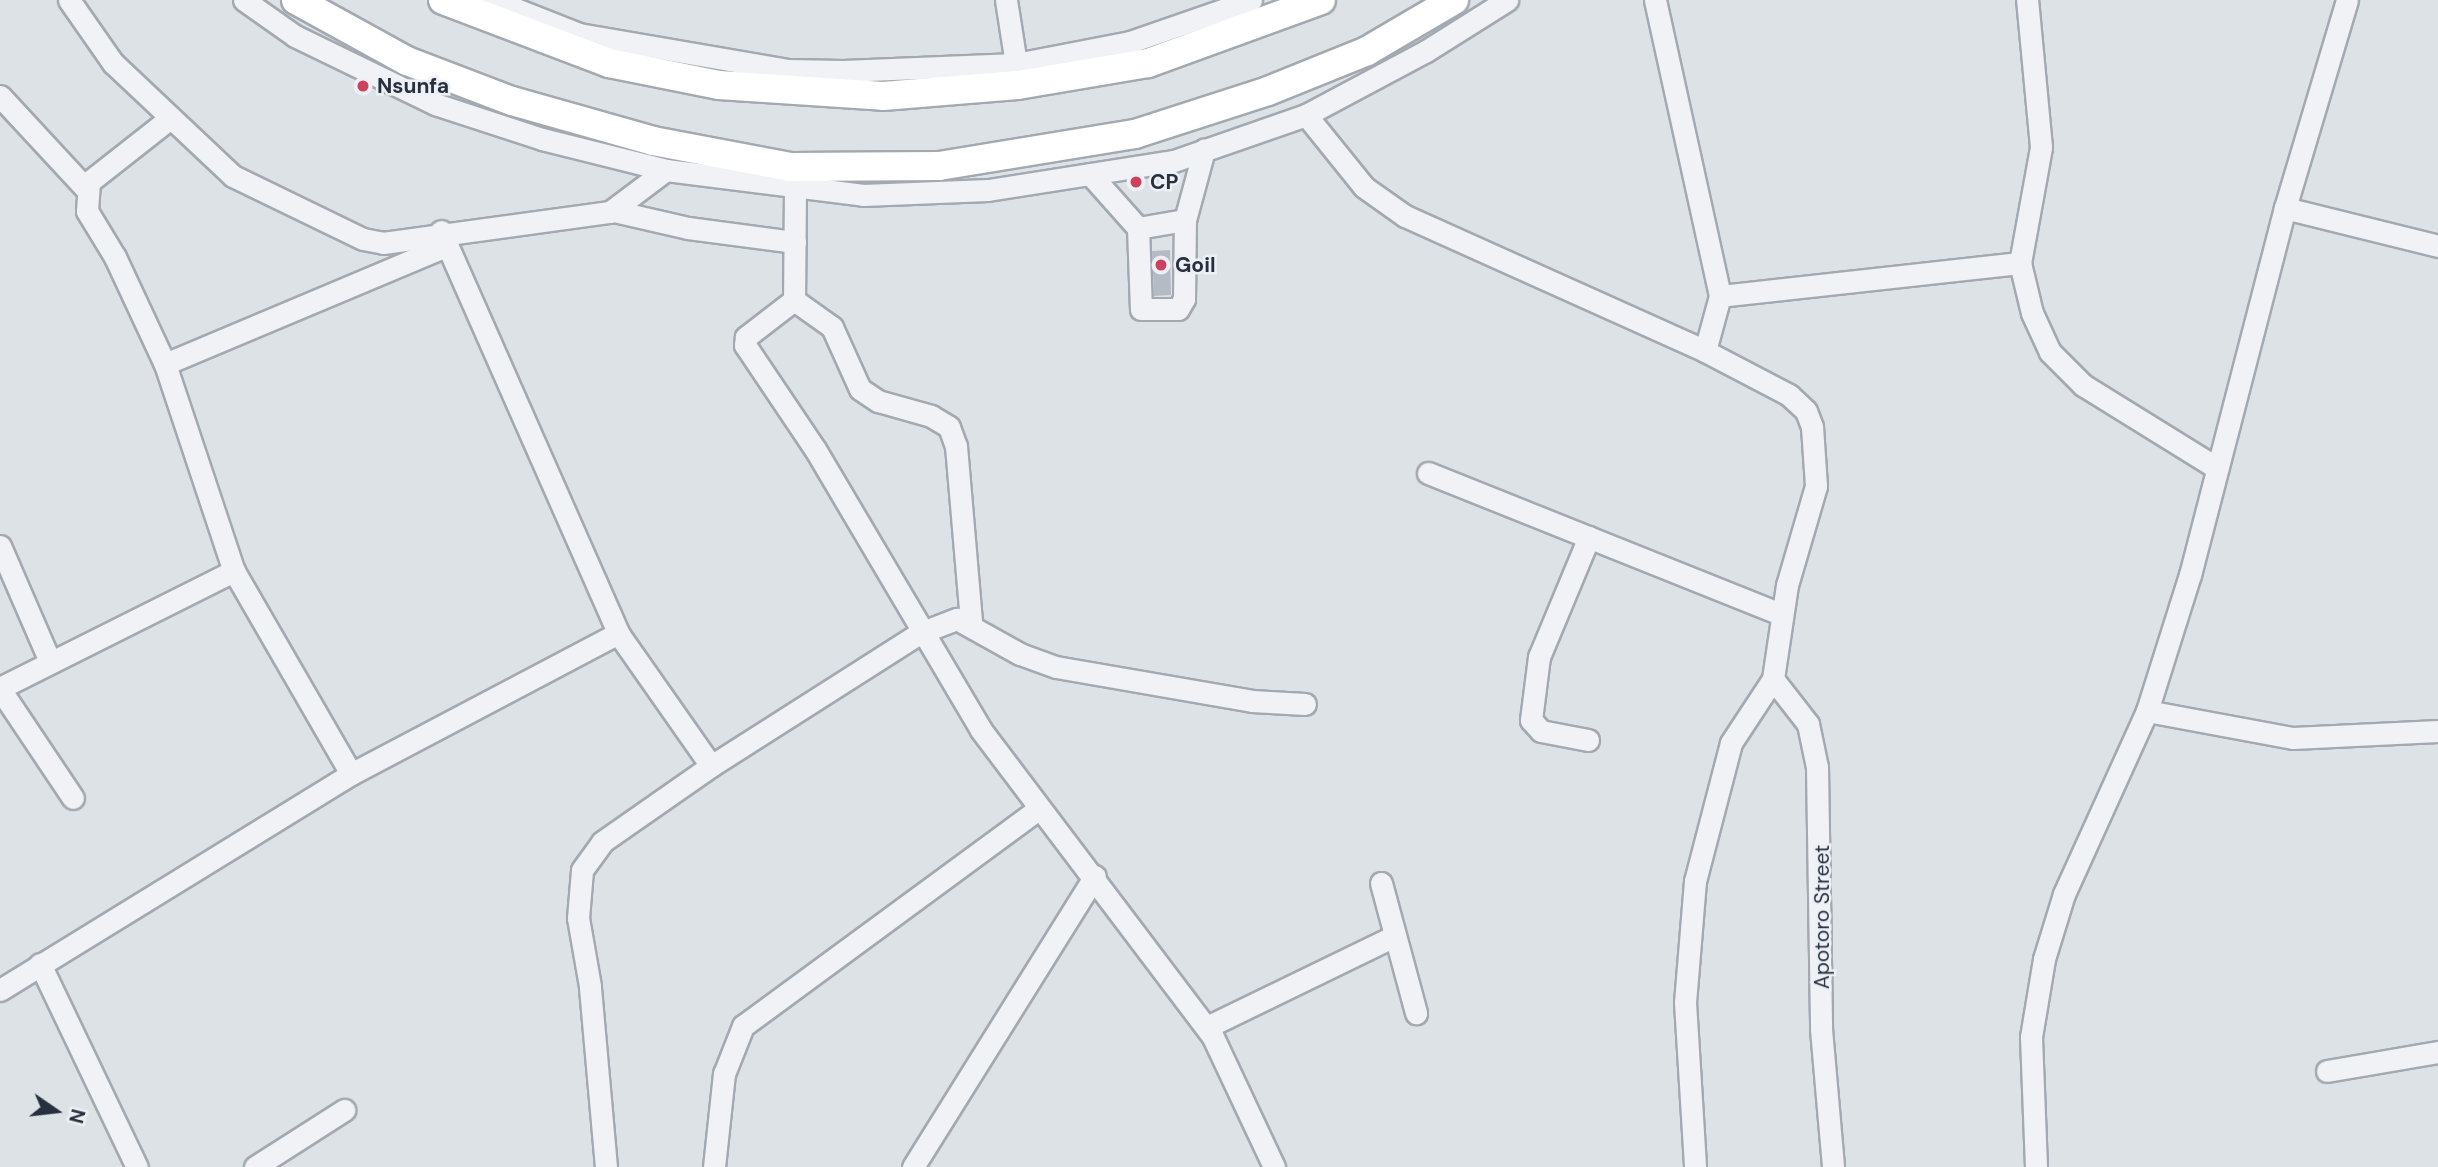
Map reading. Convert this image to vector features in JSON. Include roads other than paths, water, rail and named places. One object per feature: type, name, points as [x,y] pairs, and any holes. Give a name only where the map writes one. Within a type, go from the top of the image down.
[{"type":"main road","points":[[296,0],[407,61],[512,101],[653,141],[791,167],[939,166],[1135,134],[1268,91],[1367,51],[1454,0]]},
{"type":"main road","points":[[443,0],[609,63],[719,85],[883,96],[1018,85],[1148,63],[1321,0]]},
{"type":"street","points":[[69,0],[113,63],[169,119],[240,180],[363,239],[383,243],[444,239],[614,211],[688,228],[795,242]]},
{"type":"street","points":[[244,0],[295,36],[435,104],[666,170],[796,189],[863,195],[988,190],[1174,161],[1306,115],[1426,51],[1507,0]]},
{"type":"street","points":[[493,0],[579,34],[788,70],[1016,64],[1130,41],[1251,0]]},
{"type":"street","points":[[1006,0],[1016,64]]},
{"type":"street","points":[[1654,0],[1720,296],[1705,351]]},
{"type":"street","points":[[2027,0],[2041,147],[2020,262],[2032,313],[2050,352],[2083,385],[2217,468]]},
{"type":"street","points":[[2036,1167],[2031,1037],[2044,959],[2064,894],[2147,711],[2217,468],[2285,208],[2347,0]]},
{"type":"street","points":[[0,96],[86,189],[87,211],[116,257],[165,364],[234,570],[351,774]]},
{"type":"street","points":[[1306,115],[1364,187],[1405,216],[1705,351],[1789,395],[1812,427],[1816,486],[1782,614],[1773,679],[1731,743],[1695,881],[1685,1002],[1695,1167]]},
{"type":"street","points":[[86,189],[169,119]]},
{"type":"street","points":[[1090,174],[1138,228],[1141,309],[1178,309],[1184,299],[1185,220],[1204,150]]},
{"type":"street","points":[[614,211],[666,170]]},
{"type":"street","points":[[794,300],[796,189]]},
{"type":"street","points":[[2285,208],[2438,246]]},
{"type":"street","points":[[1138,228],[1185,220]]},
{"type":"street","points":[[165,364],[444,239]]},
{"type":"street","points":[[444,239],[618,633],[711,766]]},
{"type":"street","points":[[1720,296],[2020,262]]},
{"type":"street","points":[[794,300],[832,327],[860,389],[878,401],[931,416],[948,427],[956,446],[971,622]]},
{"type":"street","points":[[794,300],[746,337],[745,345],[815,449],[920,633],[1040,808],[1095,876],[1207,1027],[1274,1167]]},
{"type":"street","points":[[1428,473],[1782,614]]},
{"type":"street","points":[[1588,537],[1539,657],[1531,720],[1541,731],[1588,740]]},
{"type":"street","points":[[0,546],[49,659]]},
{"type":"street","points":[[73,798],[0,689],[49,659],[234,570]]},
{"type":"street","points":[[606,1167],[590,986],[578,918],[582,870],[602,842],[711,766],[920,633],[957,619],[971,622],[1020,654],[1056,667],[1252,701],[1305,704]]},
{"type":"street","points":[[0,989],[351,774],[618,633]]},
{"type":"street","name":"Apotoro Street","points":[[1773,679],[1808,724],[1818,767],[1821,1029],[1833,1167]]},
{"type":"street","points":[[2147,711],[2293,737],[2438,731]]},
{"type":"street","points":[[714,1167],[724,1074],[743,1026],[1040,808]]},
{"type":"street","points":[[913,1167],[1095,876]]},
{"type":"street","points":[[1381,883],[1416,1013]]},
{"type":"street","points":[[1207,1027],[1394,936]]},
{"type":"street","points":[[40,964],[137,1167]]},
{"type":"street","points":[[2327,1071],[2438,1052]]},
{"type":"street","points":[[255,1167],[344,1110]]},
{"type":"place","name":"Nsunfa","points":[[363,86]]},
{"type":"place","name":"CP","points":[[1136,182]]},
{"type":"place","name":"Goil","points":[[1161,265]]}]
